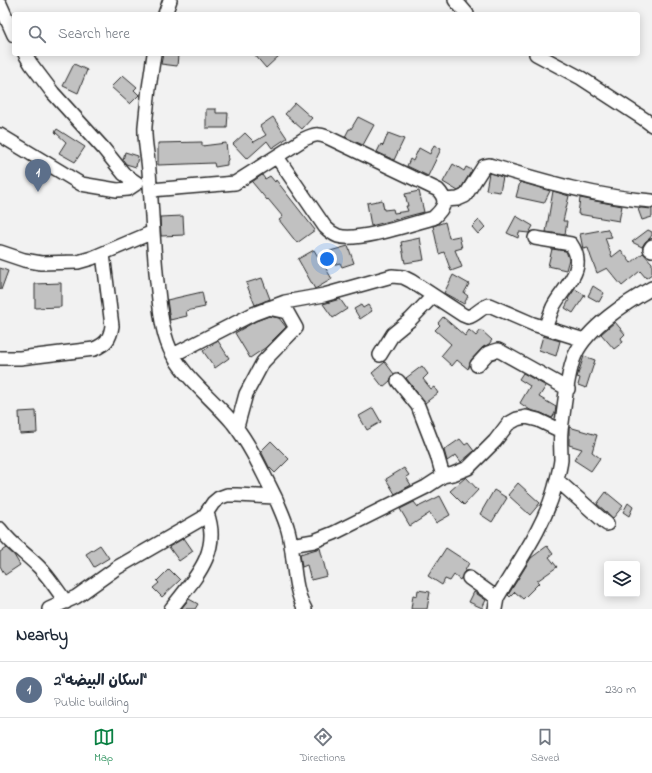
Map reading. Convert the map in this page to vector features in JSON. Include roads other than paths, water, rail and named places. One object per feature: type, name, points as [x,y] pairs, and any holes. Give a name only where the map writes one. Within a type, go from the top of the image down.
[{"type":"street","points":[[166,12],[170,0]]},
{"type":"street","points":[[456,0],[465,12]]},
{"type":"street","points":[[0,4],[12,31]]},
{"type":"street","points":[[0,136],[81,184],[117,190],[128,189],[137,183],[124,174],[104,148],[53,93],[26,56]]},
{"type":"street","points":[[154,56],[145,126],[145,145],[149,168],[153,232],[161,314],[166,335],[173,354],[184,370],[219,406],[237,428],[249,446],[275,497],[288,530],[297,583],[305,609]]},
{"type":"street","points":[[540,56],[581,78],[644,118],[652,125]]},
{"type":"street","points":[[150,190],[235,183],[304,139],[314,134],[321,135],[438,190],[442,194],[444,200],[442,207],[433,218],[360,237],[337,236],[325,227],[276,157]]},
{"type":"street","points":[[444,200],[458,199],[465,196],[484,166],[489,165],[570,188],[624,199],[652,201]]},
{"type":"street","points":[[0,252],[24,260],[41,263],[78,262],[103,254],[153,232]]},
{"type":"street","points":[[535,238],[571,244],[578,264],[568,286],[553,307],[545,328]]},
{"type":"street","points":[[652,246],[650,249],[652,250]]},
{"type":"street","points":[[0,358],[20,358],[94,349],[102,346],[107,341],[111,335],[112,326],[103,254]]},
{"type":"street","points":[[173,354],[268,308],[285,302],[324,295],[392,276],[403,277],[411,281],[468,317],[472,316],[483,307],[489,305],[545,328],[584,340]]},
{"type":"street","points":[[469,578],[496,603],[546,512],[561,462],[561,431],[575,355],[584,340],[603,322],[632,299],[652,288]]},
{"type":"street","points":[[380,355],[394,334],[433,296]]},
{"type":"street","points":[[237,428],[246,394],[263,362],[296,328],[286,312],[268,308]]},
{"type":"street","points":[[477,365],[488,353],[498,350],[568,389]]},
{"type":"street","points":[[398,381],[418,406],[437,455],[443,476]]},
{"type":"street","points":[[291,545],[314,541],[334,533],[426,488],[443,476],[454,474],[468,468],[486,451],[508,424],[517,419],[526,417],[532,418],[561,431]]},
{"type":"street","points":[[556,480],[607,524]]},
{"type":"street","points":[[49,609],[81,594],[118,567],[196,522],[207,513],[219,498],[228,495],[275,497]]},
{"type":"street","points":[[171,609],[195,578],[206,560],[212,535],[211,524],[207,513]]},
{"type":"street","points":[[0,529],[15,546],[40,568],[53,583],[66,602]]},
{"type":"place","name":"اسكان البيضه\"2\"","points":[[38,192]]}]
